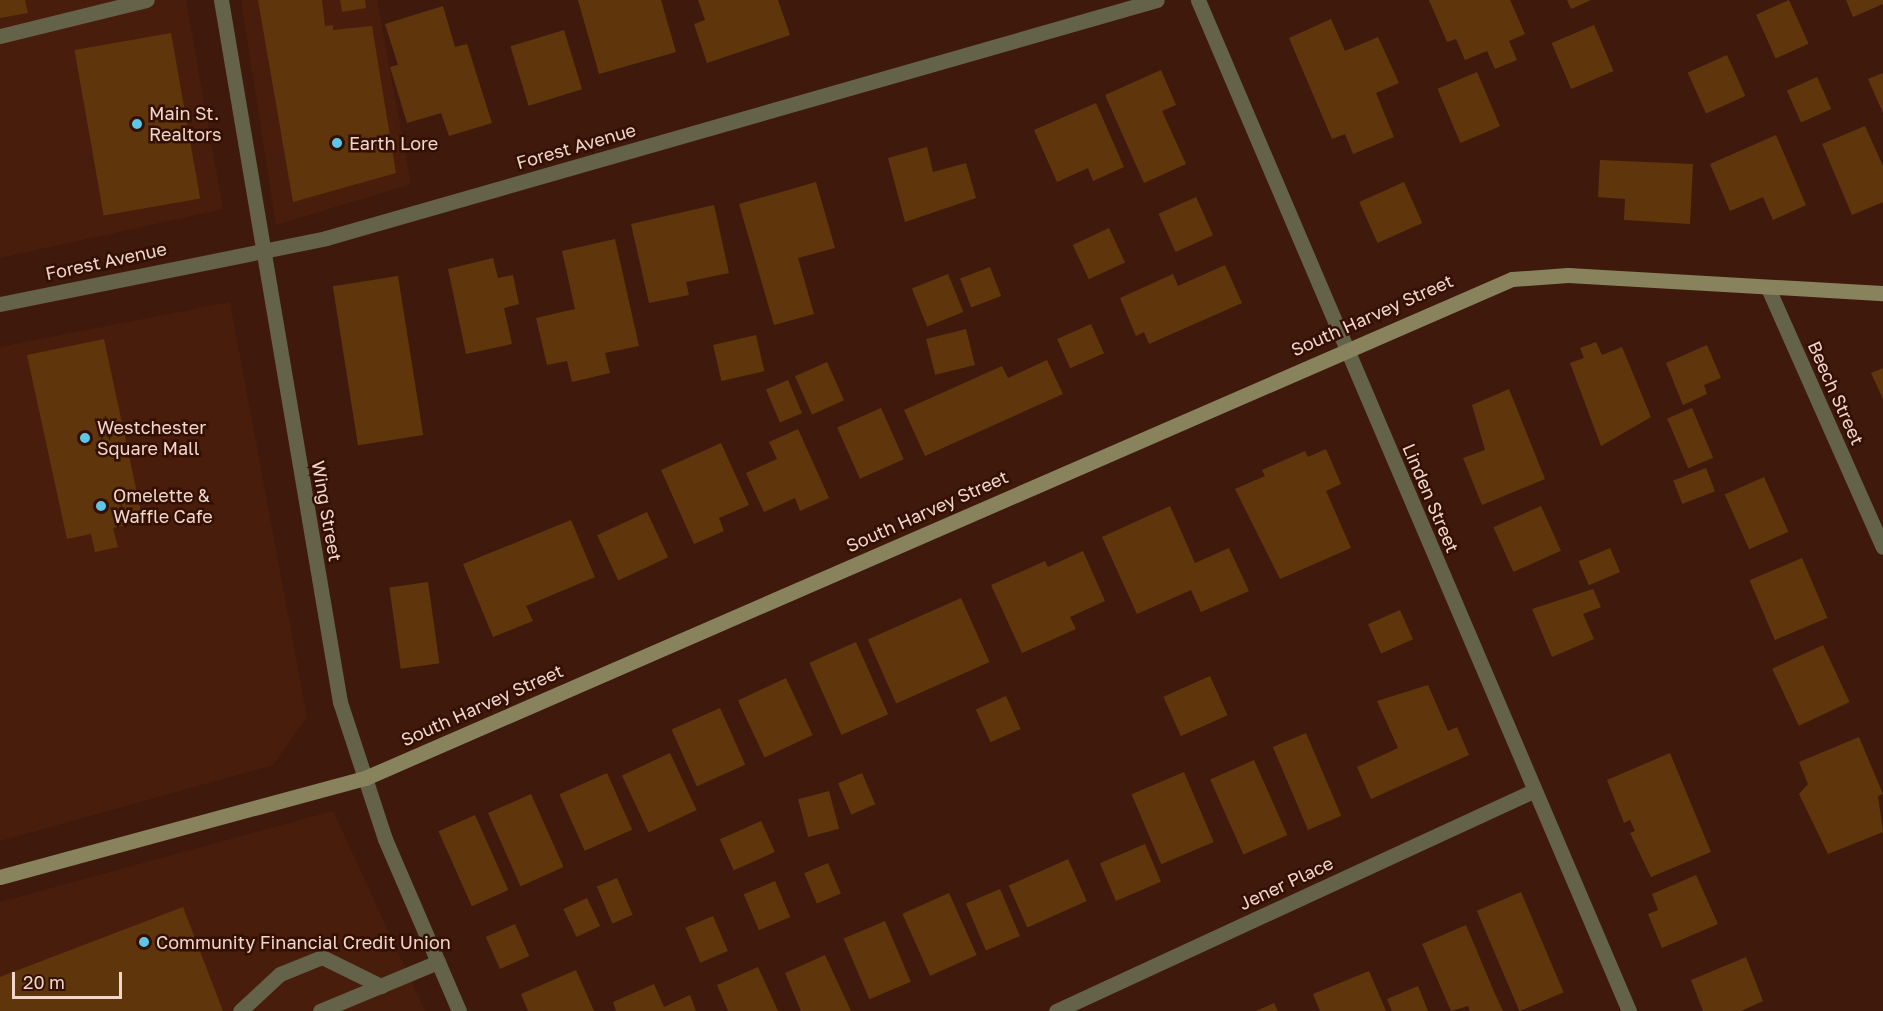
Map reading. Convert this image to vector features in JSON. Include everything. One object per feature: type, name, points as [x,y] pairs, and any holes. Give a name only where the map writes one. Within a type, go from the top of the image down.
[{"type":"street","points":[[0,36],[111,4],[147,0]]},
{"type":"street","name":"Wing Street","points":[[222,0],[340,702],[365,778],[459,1011]]},
{"type":"street","name":"Forest Avenue","points":[[0,304],[326,238],[1157,0]]},
{"type":"street","name":"Linden Street","points":[[1198,0],[1533,791],[1629,1011]]},
{"type":"street","name":"South Harvey Street","points":[[0,877],[365,778],[1347,348],[1512,279],[1568,275],[1883,293]]},
{"type":"street","name":"Beech Street","points":[[1768,288],[1883,547]]},
{"type":"street","name":"Jener Place","points":[[1056,1011],[1533,791]]},
{"type":"street","points":[[240,1011],[280,974],[322,957],[381,986]]},
{"type":"street","points":[[320,1011],[438,962]]},
{"type":"shaded area","points":[[0,0],[186,0],[223,209],[0,258]]},
{"type":"shaded area","points":[[241,0],[377,0],[411,184],[276,225]]},
{"type":"shaded area","points":[[230,302],[307,717],[273,765],[0,841],[0,347]]},
{"type":"shaded area","points":[[333,811],[425,1011],[0,1011],[0,902]]},
{"type":"building","points":[[0,0],[25,0],[28,13],[0,18]]},
{"type":"building","points":[[258,0],[322,0],[325,26],[333,25],[333,30],[372,26],[396,173],[293,202]]},
{"type":"building","points":[[340,0],[365,0],[366,8],[342,12]]},
{"type":"building","points":[[578,0],[661,0],[676,52],[599,74]]},
{"type":"building","points":[[698,0],[778,0],[790,35],[707,63],[694,24],[705,20]]},
{"type":"building","points":[[1429,0],[1510,0],[1525,34],[1509,41],[1517,60],[1495,69],[1487,51],[1465,60],[1456,39],[1447,42]]},
{"type":"building","points":[[1567,0],[1591,0],[1571,9]]},
{"type":"building","points":[[1789,0],[1809,44],[1776,58],[1756,15]]},
{"type":"building","points":[[1846,0],[1883,0],[1883,4],[1853,17]]},
{"type":"building","points":[[443,6],[455,47],[467,44],[492,123],[449,136],[441,113],[407,123],[390,67],[398,65],[385,24]]},
{"type":"building","points":[[1331,19],[1345,51],[1378,37],[1399,83],[1376,93],[1394,137],[1353,154],[1345,134],[1332,139],[1289,38]]},
{"type":"building","points":[[1594,25],[1614,71],[1571,89],[1552,43]]},
{"type":"building","points":[[564,30],[582,89],[529,106],[510,46]]},
{"type":"building","name":"Main St. Realtors","points":[[171,33],[200,198],[104,215],[74,50]]},
{"type":"building","points":[[1727,55],[1745,96],[1706,114],[1688,72]]},
{"type":"building","points":[[1161,70],[1176,105],[1162,111],[1186,164],[1144,183],[1105,95]]},
{"type":"building","points":[[1477,72],[1500,126],[1460,143],[1437,89]]},
{"type":"building","points":[[1883,73],[1883,113],[1868,79]]},
{"type":"building","points":[[1817,77],[1831,109],[1801,122],[1787,90]]},
{"type":"building","points":[[1096,103],[1124,167],[1093,181],[1088,168],[1057,182],[1034,130]]},
{"type":"building","points":[[1865,126],[1883,166],[1883,202],[1852,215],[1822,144]]},
{"type":"building","points":[[1776,135],[1806,205],[1773,220],[1763,197],[1730,211],[1710,164]]},
{"type":"building","points":[[927,147],[933,172],[966,163],[976,198],[905,222],[888,158]]},
{"type":"building","points":[[1600,160],[1693,164],[1690,224],[1624,220],[1625,199],[1598,197]]},
{"type":"building","points":[[816,182],[835,248],[798,258],[814,314],[774,325],[739,204]]},
{"type":"building","points":[[1404,182],[1422,223],[1378,243],[1359,202]]},
{"type":"building","points":[[1196,197],[1213,235],[1176,252],[1159,214]]},
{"type":"building","points":[[714,205],[729,273],[686,282],[689,295],[649,303],[631,224]]},
{"type":"building","points":[[1109,228],[1125,262],[1089,279],[1073,245]]},
{"type":"building","points":[[615,239],[639,346],[605,353],[610,373],[572,382],[567,361],[547,365],[536,318],[575,309],[562,251]]},
{"type":"building","points":[[493,258],[498,278],[513,275],[519,304],[504,308],[512,344],[466,354],[448,269]]},
{"type":"building","points":[[1225,265],[1242,303],[1149,344],[1144,332],[1136,336],[1120,298],[1173,274],[1178,286]]},
{"type":"building","points":[[990,267],[1001,296],[971,307],[960,278]]},
{"type":"building","points":[[948,274],[963,312],[927,327],[912,289]]},
{"type":"building","points":[[398,276],[423,435],[358,445],[333,286]]},
{"type":"building","points":[[1091,324],[1104,353],[1070,368],[1057,339]]},
{"type":"building","points":[[966,329],[975,365],[935,375],[926,339]]},
{"type":"building","points":[[756,335],[764,371],[721,381],[713,345]]},
{"type":"building","name":"Westchester Square Mall","points":[[104,339],[143,521],[113,528],[118,547],[95,552],[91,534],[67,539],[27,355]]},
{"type":"building","points":[[1596,342],[1602,355],[1622,347],[1651,417],[1601,446],[1570,363],[1584,358],[1580,348]]},
{"type":"building","points":[[1707,345],[1721,378],[1704,385],[1707,394],[1683,405],[1666,363]]},
{"type":"building","points":[[1047,360],[1063,394],[925,456],[904,410],[1002,366],[1008,378]]},
{"type":"building","points":[[827,362],[844,400],[812,415],[795,376]]},
{"type":"building","points":[[1883,368],[1883,399],[1871,373]]},
{"type":"building","points":[[788,380],[802,413],[780,423],[766,389]]},
{"type":"building","points":[[1509,389],[1545,479],[1482,505],[1463,458],[1485,450],[1472,405]]},
{"type":"building","points":[[881,408],[904,459],[860,479],[837,428]]},
{"type":"building","points":[[1692,408],[1713,458],[1688,468],[1667,419]]},
{"type":"building","points":[[798,429],[829,498],[800,511],[795,498],[764,512],[746,473],[777,459],[769,442]]},
{"type":"building","points":[[721,443],[749,505],[719,518],[724,531],[694,544],[661,470]]},
{"type":"building","points":[[1326,449],[1341,484],[1326,491],[1351,548],[1280,579],[1235,489],[1265,476],[1262,470],[1305,451],[1308,457]]},
{"type":"building","points":[[1706,468],[1715,491],[1682,504],[1673,481]]},
{"type":"building","points":[[1764,477],[1788,532],[1749,549],[1725,494]]},
{"type":"building","points":[[1170,506],[1195,563],[1229,548],[1249,591],[1201,612],[1191,590],[1137,614],[1102,537]]},
{"type":"building","points":[[1541,506],[1561,551],[1513,572],[1493,527]]},
{"type":"building","points":[[647,512],[668,557],[618,581],[597,535]]},
{"type":"building","points":[[571,520],[595,577],[526,606],[533,621],[493,637],[463,564]]},
{"type":"building","points":[[1610,548],[1620,572],[1589,585],[1579,561]]},
{"type":"building","points":[[1083,551],[1105,601],[1070,617],[1076,629],[1022,653],[991,585],[1045,561],[1048,567]]},
{"type":"building","points":[[1802,558],[1827,618],[1775,640],[1750,580]]},
{"type":"building","points":[[428,582],[439,663],[401,669],[389,587]]},
{"type":"building","points":[[1593,589],[1601,607],[1583,614],[1594,639],[1552,657],[1532,609]]},
{"type":"building","points":[[961,598],[989,662],[896,703],[868,639]]},
{"type":"building","points":[[1400,610],[1413,639],[1381,653],[1368,624]]},
{"type":"building","points":[[856,642],[888,714],[842,735],[809,663]]},
{"type":"building","points":[[1823,645],[1850,702],[1799,726],[1772,669]]},
{"type":"building","points":[[1210,676],[1227,715],[1181,736],[1163,697]]},
{"type":"building","points":[[786,678],[813,735],[765,757],[738,700]]},
{"type":"building","points":[[1428,685],[1448,731],[1457,727],[1469,755],[1371,799],[1357,767],[1398,748],[1377,701]]},
{"type":"building","points":[[1006,696],[1021,729],[990,742],[976,709]]},
{"type":"building","points":[[720,708],[745,765],[697,786],[672,730]]},
{"type":"building","points":[[1306,733],[1341,816],[1308,830],[1273,747]]},
{"type":"building","points":[[1859,737],[1883,794],[1878,796],[1883,832],[1828,854],[1799,794],[1808,784],[1799,762]]},
{"type":"building","points":[[670,753],[697,810],[649,832],[622,775]]},
{"type":"building","points":[[1670,753],[1711,852],[1651,877],[1630,833],[1635,831],[1630,820],[1624,823],[1607,780]]},
{"type":"building","points":[[1254,760],[1287,835],[1244,854],[1210,780]]},
{"type":"building","points":[[1184,772],[1214,842],[1161,864],[1132,794]]},
{"type":"building","points":[[607,773],[632,830],[585,851],[559,794]]},
{"type":"building","points":[[862,773],[875,804],[851,814],[838,783]]},
{"type":"building","points":[[829,791],[839,829],[808,837],[798,799]]},
{"type":"building","points":[[531,794],[564,867],[521,886],[488,813]]},
{"type":"building","points":[[475,815],[508,890],[472,906],[438,831]]},
{"type":"building","points":[[761,821],[775,852],[734,870],[720,839]]},
{"type":"building","points":[[1145,844],[1161,882],[1116,901],[1100,863]]},
{"type":"building","points":[[1068,859],[1087,901],[1027,927],[1009,885]]},
{"type":"building","points":[[828,863],[841,893],[817,904],[804,873]]},
{"type":"building","points":[[1696,875],[1718,924],[1662,948],[1648,914],[1658,910],[1652,894]]},
{"type":"building","points":[[617,878],[633,915],[612,923],[597,887]]},
{"type":"building","points":[[775,881],[790,917],[759,930],[744,894]]},
{"type":"building","points":[[1000,889],[1020,936],[986,950],[966,903]]},
{"type":"building","points":[[1521,892],[1564,992],[1519,1011],[1477,911]]},
{"type":"building","points":[[949,893],[977,955],[930,976],[902,914]]},
{"type":"building","points":[[587,898],[600,926],[577,937],[563,909]]},
{"type":"building","name":"Community Financial Credit Union","points":[[183,907],[223,1011],[0,1011],[0,977]]},
{"type":"building","points":[[713,916],[728,951],[700,963],[685,928]]},
{"type":"building","points":[[885,921],[911,982],[869,999],[844,939]]},
{"type":"building","points":[[515,924],[529,956],[500,969],[486,937]]},
{"type":"building","points":[[1466,925],[1503,1011],[1470,1011],[1468,1006],[1451,1011],[1422,944]]},
{"type":"building","points":[[825,955],[851,1011],[801,1011],[785,973]]},
{"type":"building","points":[[1746,957],[1763,1001],[1741,1011],[1703,1011],[1691,980]]},
{"type":"building","points":[[758,967],[778,1011],[728,1011],[717,985]]},
{"type":"building","points":[[576,970],[594,1011],[528,1011],[521,994]]},
{"type":"building","points":[[1369,971],[1386,1011],[1320,1011],[1313,994]]},
{"type":"building","points":[[654,984],[664,1007],[690,995],[696,1011],[616,1011],[613,1002]]},
{"type":"building","points":[[1418,986],[1428,1011],[1392,1011],[1387,999]]},
{"type":"building","points":[[1274,1003],[1278,1011],[1256,1011]]},
{"type":"place","name":"Main St. Realtors","points":[[137,124]]},
{"type":"place","name":"Earth Lore","points":[[337,143]]},
{"type":"place","name":"Westchester Square Mall","points":[[85,438]]},
{"type":"place","name":"Omelette & Waffle Cafe","points":[[101,506]]},
{"type":"place","name":"Community Financial Credit Union","points":[[144,942]]}]
